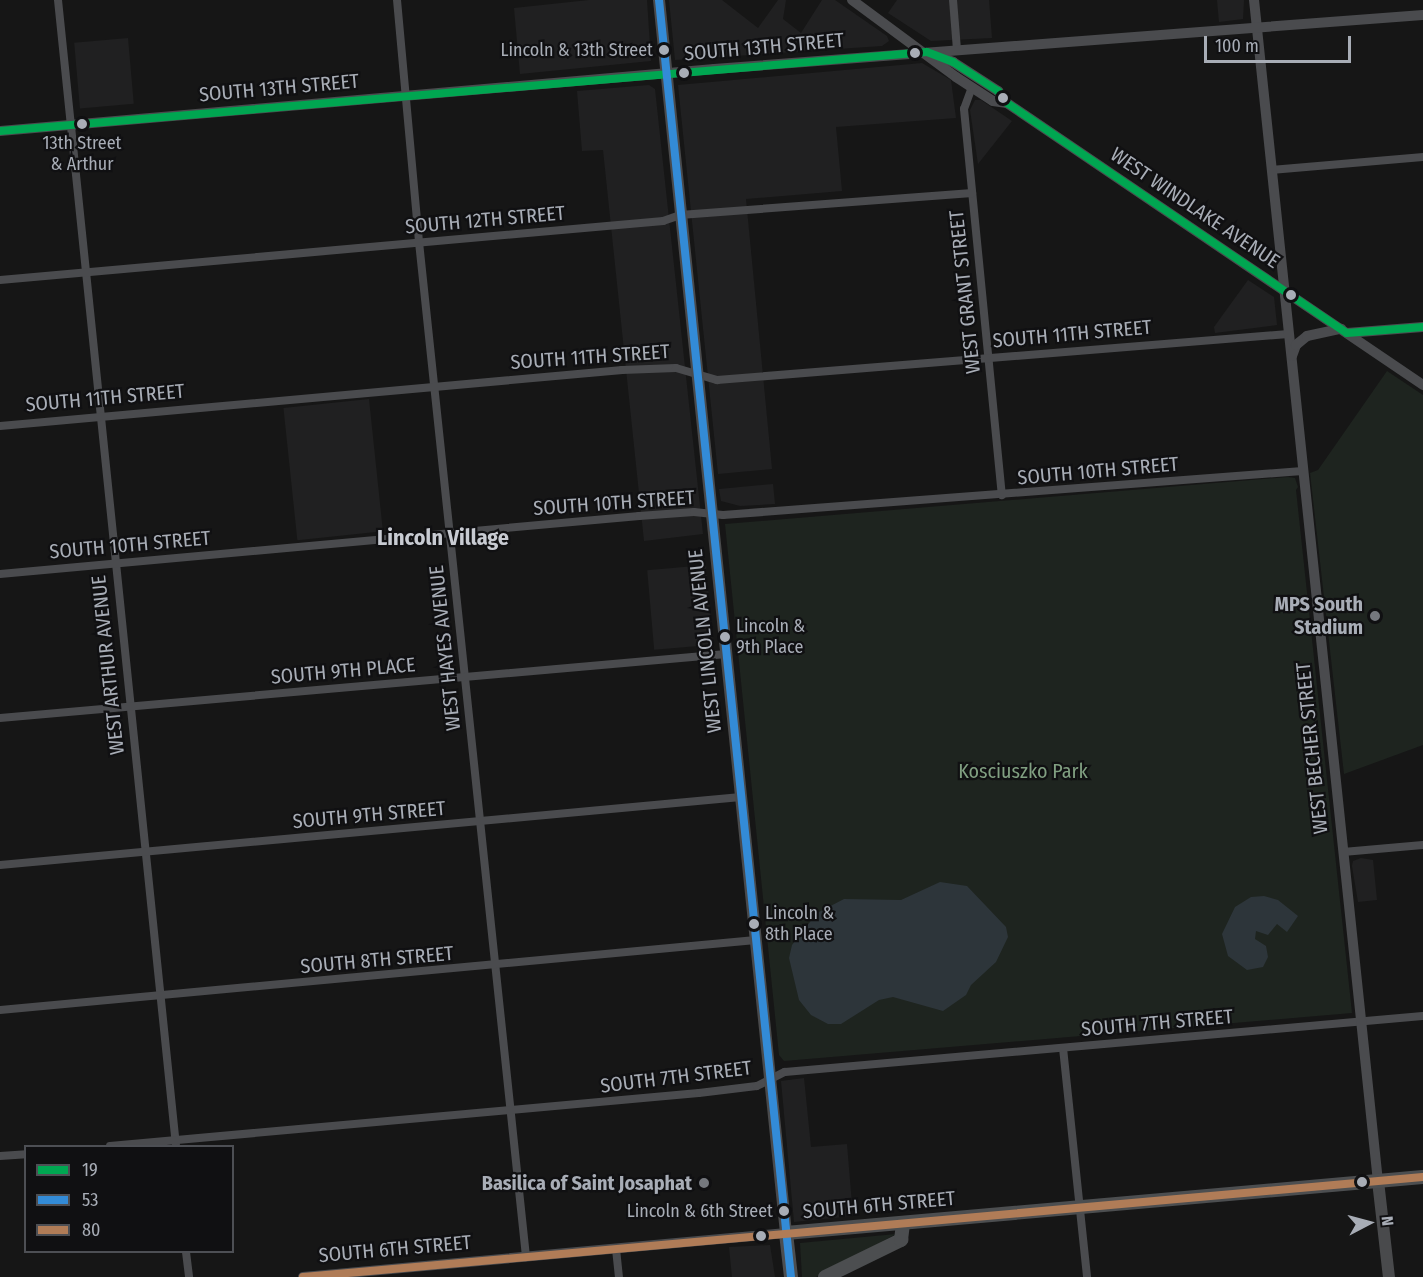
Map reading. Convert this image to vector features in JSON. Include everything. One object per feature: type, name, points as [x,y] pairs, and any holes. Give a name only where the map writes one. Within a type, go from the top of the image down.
[{"type":"main road","name":"WEST LINCOLN AVENUE","points":[[659,0],[791,1277]]},
{"type":"main road","name":"SOUTH 6TH STREET","points":[[786,1233],[1423,1177]]},
{"type":"main road","name":"WEST BECHER STREET","points":[[1378,1181],[1389,1277]]},
{"type":"main road","points":[[825,1277],[901,1240],[903,1223]]},
{"type":"street","name":"WEST ARTHUR AVENUE","points":[[58,0],[114,563],[176,1144]]},
{"type":"street","name":"WEST HAYES AVENUE","points":[[397,0],[418,242],[526,1257]]},
{"type":"street","name":"WEST WINDLAKE AVENUE","points":[[852,0],[927,52],[972,87],[993,101],[1007,104]]},
{"type":"street","points":[[952,0],[957,50]]},
{"type":"street","name":"WEST BECHER STREET","points":[[1254,0],[1378,1181]]},
{"type":"street","name":"SOUTH 13TH STREET","points":[[0,131],[665,73],[1423,15]]},
{"type":"street","name":"WEST WINDLAKE AVENUE","points":[[927,52],[956,64],[998,92],[1007,104],[1423,385]]},
{"type":"street","name":"WEST GRANT STREET","points":[[972,87],[964,109],[1002,495]]},
{"type":"street","points":[[1271,170],[1423,157]]},
{"type":"street","name":"SOUTH 12TH STREET","points":[[0,280],[663,221],[680,215],[972,193]]},
{"type":"street","points":[[1291,359],[1296,345],[1307,336],[1344,331],[1423,327]]},
{"type":"street","name":"SOUTH 11TH STREET","points":[[0,426],[622,370],[676,368],[717,380],[1288,334]]},
{"type":"street","name":"SOUTH 10TH STREET","points":[[0,574],[450,532],[683,513],[711,514],[1002,495],[1302,471]]},
{"type":"street","name":"SOUTH 9TH PLACE","points":[[0,718],[726,654]]},
{"type":"street","name":"SOUTH 9TH STREET","points":[[0,865],[741,797]]},
{"type":"street","points":[[1343,852],[1423,845]]},
{"type":"street","name":"SOUTH 8TH STREET","points":[[0,1010],[495,966],[756,940]]},
{"type":"street","name":"SOUTH 7TH STREET","points":[[143,1145],[176,1144],[710,1092],[757,1086],[785,1072],[1423,1016]]},
{"type":"street","points":[[1063,1048],[1087,1277]]},
{"type":"street","points":[[0,1156],[24,1154]]},
{"type":"street","name":"SOUTH 6TH STREET","points":[[303,1277],[786,1233]]},
{"type":"street","points":[[616,1249],[619,1277]]},
{"type":"street","points":[[186,1253],[189,1277]]},
{"type":"shaded area","points":[[589,0],[647,0],[651,61],[520,74],[514,8]]},
{"type":"shaded area","points":[[669,0],[722,0],[758,28],[778,0],[786,0],[783,19],[801,33],[822,0],[835,0],[887,36],[889,41],[882,46],[675,60]]},
{"type":"shaded area","points":[[897,0],[989,0],[992,38],[931,41],[888,13]]},
{"type":"shaded area","points":[[1217,0],[1244,0],[1243,19],[1219,22]]},
{"type":"shaded area","points":[[128,38],[134,104],[80,108],[74,43]]},
{"type":"shaded area","points":[[922,63],[951,80],[956,118],[836,127],[842,191],[746,199],[772,469],[718,474],[678,85]]},
{"type":"shaded area","points":[[649,85],[655,89],[703,534],[644,541],[603,150],[582,151],[577,91]]},
{"type":"shaded area","points":[[975,100],[981,100],[1012,121],[978,164],[970,110]]},
{"type":"shaded area","points":[[1248,280],[1274,297],[1277,325],[1215,333],[1214,327]]},
{"type":"shaded area","points":[[369,399],[383,531],[297,540],[283,408]]},
{"type":"shaded area","points":[[773,484],[775,504],[740,506],[721,501],[719,489]]},
{"type":"shaded area","points":[[706,565],[713,645],[654,650],[647,570]]},
{"type":"shaded area","points":[[1361,858],[1373,860],[1377,900],[1358,902],[1352,866],[1353,861]]},
{"type":"shaded area","points":[[940,882],[967,886],[1006,927],[1008,937],[996,962],[971,985],[966,995],[943,1011],[893,997],[879,1000],[841,1024],[828,1024],[811,1015],[799,1000],[789,958],[792,945],[817,913],[844,899],[901,900]]},
{"type":"shaded area","points":[[1264,896],[1278,900],[1298,916],[1287,932],[1277,924],[1268,935],[1256,931],[1255,939],[1266,946],[1268,957],[1263,967],[1247,970],[1228,956],[1222,934],[1235,907],[1251,897]]},
{"type":"shaded area","points":[[804,1078],[811,1147],[847,1144],[853,1216],[794,1222],[781,1081]]},
{"type":"shaded area","points":[[770,1245],[775,1277],[732,1277],[729,1247]]},
{"type":"green space","name":"MPS South Stadium","points":[[1387,371],[1423,395],[1423,745],[1344,774],[1310,473],[1318,470]]},
{"type":"green space","name":"Kosciuszko Park","points":[[1295,478],[1298,487],[1296,490],[1352,1013],[784,1061],[779,1055],[725,524]]},
{"type":"green space","points":[[896,1234],[816,1277],[802,1277],[800,1243]]},
{"type":"transit line","name":"53","points":[[659,0],[791,1277]]},
{"type":"transit line","name":"19","points":[[0,131],[927,52],[953,62],[998,91],[1007,103],[1347,333]]},
{"type":"transit line","name":"19","points":[[1347,333],[1423,327]]},
{"type":"transit line","name":"80","points":[[303,1277],[1423,1177]]},
{"type":"place","name":"Lincoln & 13th Street","points":[[664,50]]},
{"type":"place","name":"13th Street & Arthur","points":[[82,124]]},
{"type":"place","name":"MPS South Stadium","points":[[1375,616]]},
{"type":"place","name":"Lincoln & 9th Place","points":[[725,637]]},
{"type":"place","name":"Lincoln & 8th Place","points":[[754,924]]},
{"type":"place","name":"Basilica of Saint Josaphat","points":[[704,1183]]},
{"type":"place","name":"Lincoln & 6th Street","points":[[784,1211]]},
{"type":"district","name":"Lincoln Village","points":[[443,538]]}]
